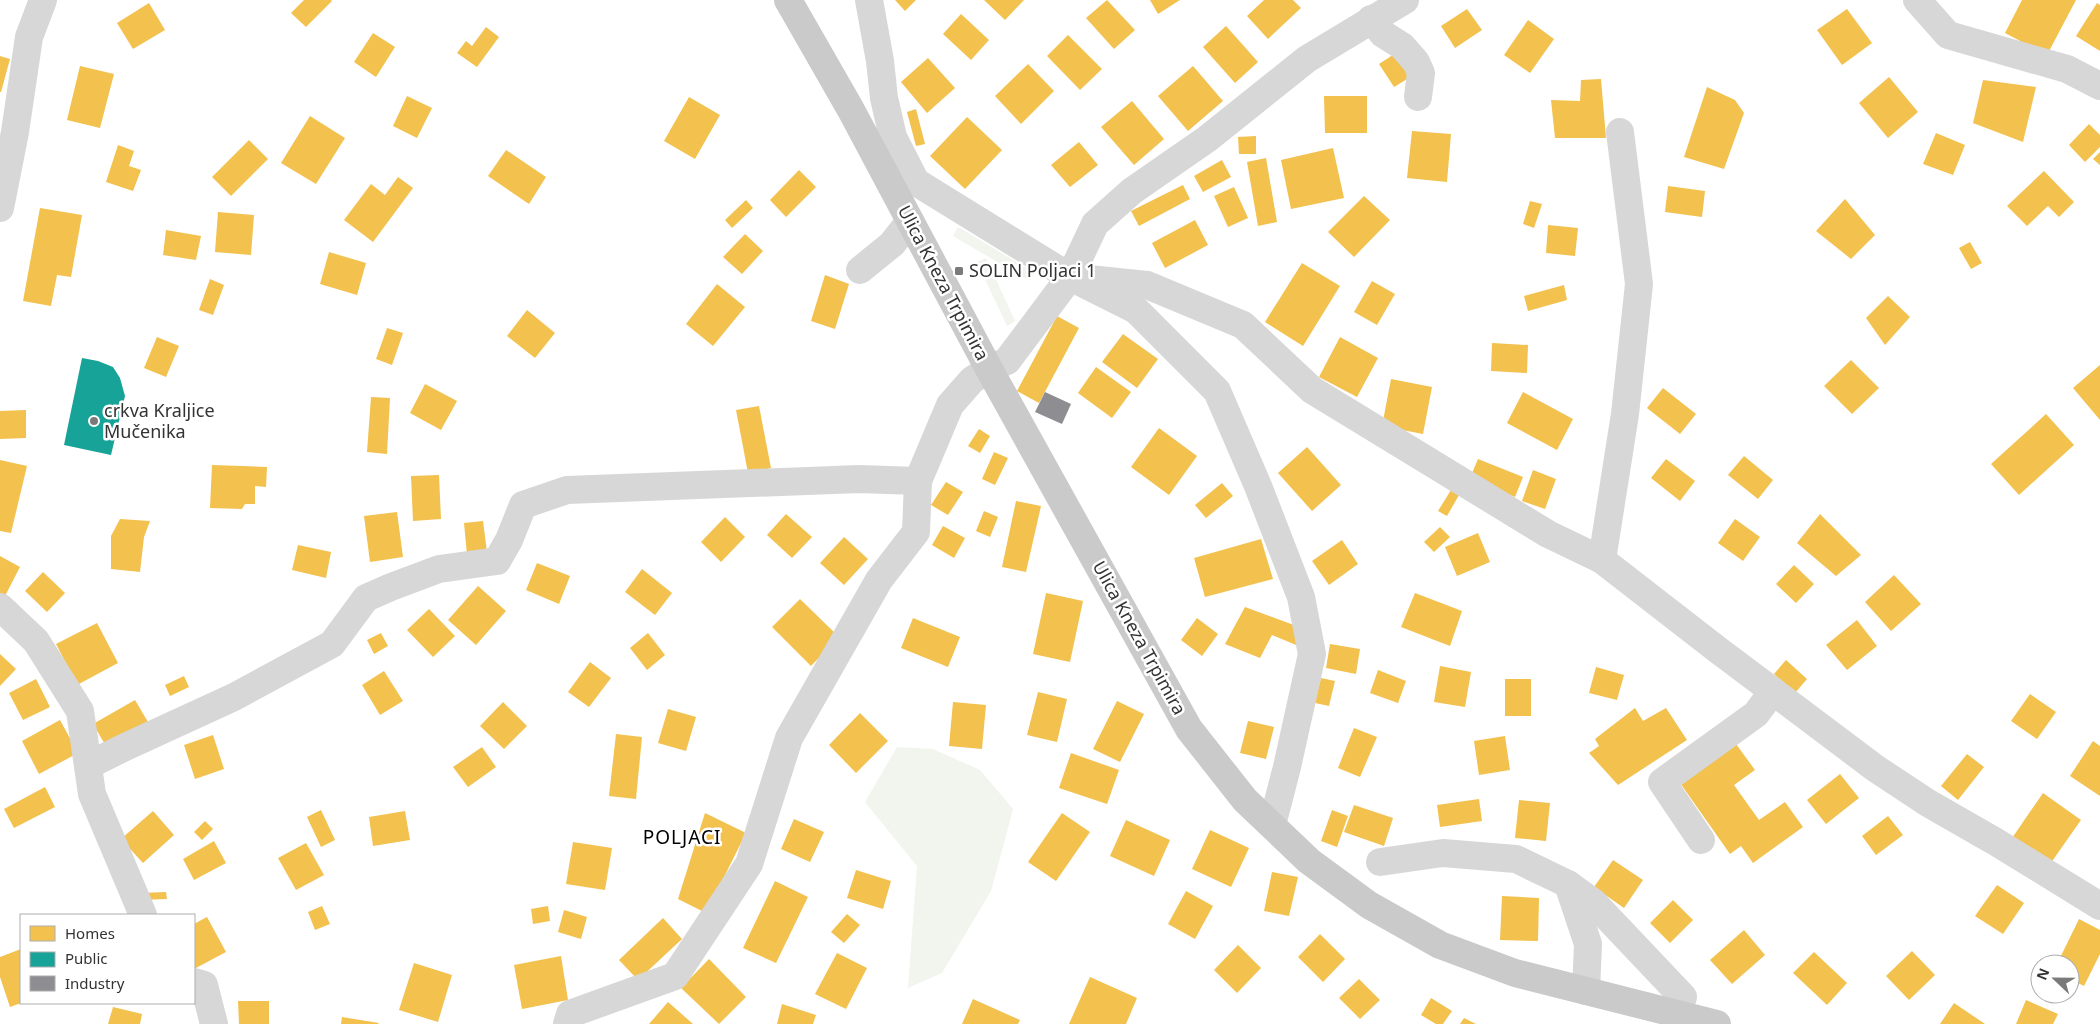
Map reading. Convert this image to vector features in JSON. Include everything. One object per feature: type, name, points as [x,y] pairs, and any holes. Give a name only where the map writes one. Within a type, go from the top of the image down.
[{"type":"main road","name":"Ulica Kneza Trpimira","points":[[788,0],[848,105],[989,369],[1189,729],[1245,800],[1309,862],[1369,904],[1440,945],[1515,973],[1717,1024]]},
{"type":"street","points":[[0,208],[15,132],[29,37],[43,0]]},
{"type":"street","points":[[869,0],[880,61],[884,98],[893,137],[916,182],[1070,276],[1136,310],[1217,391],[1258,486],[1301,597],[1312,654],[1287,768],[1272,825]]},
{"type":"street","points":[[567,1024],[570,1014],[675,976],[749,864],[789,738],[879,580],[916,532],[918,481],[950,405],[972,380],[989,369],[1007,361],[1070,276],[1095,224],[1132,191],[1208,139],[1307,59],[1405,0]]},
{"type":"street","points":[[1917,0],[1948,35],[2067,69],[2100,86]]},
{"type":"street","points":[[1371,19],[1383,34],[1402,46],[1416,62],[1421,73],[1418,97]]},
{"type":"street","points":[[1602,560],[1625,414],[1639,284],[1620,132]]},
{"type":"street","points":[[860,270],[892,244],[910,221]]},
{"type":"street","points":[[1070,276],[1147,285],[1243,325],[1312,390],[1453,474],[1548,534],[1602,560],[1875,768],[1928,803],[2100,906]]},
{"type":"street","points":[[89,765],[234,697],[332,644],[366,598],[438,569],[497,561],[509,540],[523,505],[558,493],[567,490],[859,479],[918,481]]},
{"type":"street","points":[[0,608],[36,641],[80,711],[92,794],[144,914]]},
{"type":"street","points":[[1701,840],[1662,782],[1756,714],[1773,691]]},
{"type":"street","points":[[1380,862],[1443,853],[1516,860],[1568,884],[1593,902],[1683,997]]},
{"type":"street","points":[[1568,884],[1588,944],[1586,991]]},
{"type":"street","points":[[195,982],[204,985],[214,1024]]},
{"type":"shaded area","points":[[958,227],[1035,273],[1030,281],[953,236]]},
{"type":"shaded area","points":[[986,258],[1015,321],[1007,326],[977,262]]},
{"type":"shaded area","points":[[897,747],[933,749],[980,770],[1013,809],[991,891],[942,973],[908,988],[917,866],[865,802]]},
{"type":"building: Homes","points":[[304,0],[332,1],[306,27],[291,13]]},
{"type":"building: Homes","points":[[895,0],[916,0],[905,11]]},
{"type":"building: Homes","points":[[984,0],[1024,0],[1005,20]]},
{"type":"building: Homes","points":[[1107,0],[1135,30],[1114,49],[1086,18]]},
{"type":"building: Homes","points":[[1150,0],[1180,0],[1158,14]]},
{"type":"building: Homes","points":[[1264,0],[1293,0],[1301,8],[1268,39],[1247,16]]},
{"type":"building: Homes","points":[[2022,0],[2076,0],[2047,55],[2005,33]]},
{"type":"building: Homes","points":[[149,3],[165,30],[133,49],[117,23]]},
{"type":"building: Homes","points":[[2097,3],[2100,5],[2100,51],[2076,36]]},
{"type":"building: Homes","points":[[1467,9],[1482,30],[1455,48],[1441,26]]},
{"type":"building: Homes","points":[[1847,9],[1872,43],[1842,65],[1817,30]]},
{"type":"building: Homes","points":[[961,14],[989,40],[971,60],[943,34]]},
{"type":"building: Homes","points":[[1528,20],[1554,39],[1530,73],[1504,55]]},
{"type":"building: Homes","points":[[1226,26],[1258,62],[1235,83],[1203,47]]},
{"type":"building: Homes","points":[[486,27],[499,37],[477,67],[457,53],[466,41],[472,46]]},
{"type":"building: Homes","points":[[373,33],[395,47],[376,77],[354,62]]},
{"type":"building: Homes","points":[[1068,35],[1102,69],[1080,90],[1047,56]]},
{"type":"building: Homes","points":[[1402,49],[1417,73],[1394,87],[1379,64]]},
{"type":"building: Homes","points":[[0,56],[10,59],[1,92],[0,92]]},
{"type":"building: Homes","points":[[928,58],[955,88],[927,113],[901,82]]},
{"type":"building: Homes","points":[[1028,64],[1054,91],[1021,124],[995,96]]},
{"type":"building: Homes","points":[[80,66],[114,74],[100,128],[67,120]]},
{"type":"building: Homes","points":[[1193,66],[1223,101],[1188,131],[1158,96]]},
{"type":"building: Homes","points":[[1889,77],[1918,112],[1888,138],[1859,103]]},
{"type":"building: Homes","points":[[1601,79],[1606,138],[1555,138],[1551,100],[1580,101],[1581,80]]},
{"type":"building: Homes","points":[[1983,80],[2036,87],[2023,142],[1973,123]]},
{"type":"building: Homes","points":[[1707,87],[1735,100],[1744,113],[1724,169],[1684,157]]},
{"type":"building: Homes","points":[[407,96],[432,108],[417,138],[393,126]]},
{"type":"building: Homes","points":[[1324,96],[1367,96],[1367,133],[1325,133]]},
{"type":"building: Homes","points":[[689,97],[720,115],[695,159],[664,141]]},
{"type":"building: Homes","points":[[1132,101],[1164,139],[1134,165],[1101,127]]},
{"type":"building: Homes","points":[[916,109],[925,144],[916,146],[907,112]]},
{"type":"building: Homes","points":[[310,116],[345,138],[316,184],[281,163]]},
{"type":"building: Homes","points":[[967,117],[1002,150],[965,189],[930,156]]},
{"type":"building: Homes","points":[[2089,124],[2100,135],[2100,147],[2085,162],[2069,145]]},
{"type":"building: Homes","points":[[1412,131],[1451,134],[1447,182],[1407,178]]},
{"type":"building: Homes","points":[[1936,133],[1965,145],[1953,175],[1923,164]]},
{"type":"building: Homes","points":[[1256,136],[1256,154],[1239,154],[1238,137]]},
{"type":"building: Homes","points":[[249,140],[268,159],[231,196],[212,177]]},
{"type":"building: Homes","points":[[1079,142],[1098,165],[1070,187],[1051,165]]},
{"type":"building: Homes","points":[[118,145],[134,151],[129,166],[141,170],[133,191],[106,182]]},
{"type":"building: Homes","points":[[1333,148],[1344,198],[1291,209],[1281,160]]},
{"type":"building: Homes","points":[[506,150],[546,177],[529,204],[488,176]]},
{"type":"building: Homes","points":[[2100,152],[2100,165],[2093,159]]},
{"type":"building: Homes","points":[[1266,158],[1277,222],[1258,226],[1247,162]]},
{"type":"building: Homes","points":[[1222,160],[1231,177],[1203,192],[1194,176]]},
{"type":"building: Homes","points":[[799,170],[816,187],[786,217],[770,200]]},
{"type":"building: Homes","points":[[2044,171],[2074,202],[2059,217],[2048,206],[2027,226],[2007,206]]},
{"type":"building: Homes","points":[[398,177],[413,188],[373,242],[344,220],[371,184],[385,195]]},
{"type":"building: Homes","points":[[1183,185],[1190,199],[1139,226],[1131,211]]},
{"type":"building: Homes","points":[[1668,186],[1705,191],[1702,217],[1665,212]]},
{"type":"building: Homes","points":[[1234,187],[1248,218],[1228,227],[1214,196]]},
{"type":"building: Homes","points":[[1364,196],[1390,220],[1354,257],[1328,232]]},
{"type":"building: Homes","points":[[1845,199],[1875,235],[1851,259],[1816,231]]},
{"type":"building: Homes","points":[[746,200],[753,208],[732,228],[725,220]]},
{"type":"building: Homes","points":[[1530,201],[1542,204],[1534,228],[1523,224]]},
{"type":"building: Homes","points":[[40,208],[82,215],[71,277],[57,275],[51,306],[23,301]]},
{"type":"building: Homes","points":[[218,212],[254,215],[251,255],[215,252]]},
{"type":"building: Homes","points":[[1195,220],[1208,245],[1165,268],[1152,243]]},
{"type":"building: Homes","points":[[1548,225],[1578,228],[1575,256],[1546,253]]},
{"type":"building: Homes","points":[[166,230],[201,236],[196,260],[163,255]]},
{"type":"building: Homes","points":[[745,234],[763,251],[742,274],[723,257]]},
{"type":"building: Homes","points":[[1970,242],[1982,263],[1971,269],[1959,248]]},
{"type":"building: Homes","points":[[329,252],[366,263],[357,295],[320,284]]},
{"type":"building: Homes","points":[[1302,263],[1340,286],[1303,346],[1265,322]]},
{"type":"building: Homes","points":[[825,275],[849,284],[835,329],[811,321]]},
{"type":"building: Homes","points":[[210,279],[224,285],[213,315],[199,310]]},
{"type":"building: Homes","points":[[1372,281],[1395,294],[1377,325],[1354,312]]},
{"type":"building: Homes","points":[[717,284],[745,307],[713,346],[686,324]]},
{"type":"building: Homes","points":[[1564,285],[1567,300],[1528,311],[1524,296]]},
{"type":"building: Homes","points":[[1888,296],[1910,317],[1885,345],[1866,318]]},
{"type":"building: Homes","points":[[527,310],[555,333],[535,358],[507,336]]},
{"type":"building: Homes","points":[[1057,316],[1079,328],[1039,403],[1017,391]]},
{"type":"building: Homes","points":[[387,328],[403,333],[392,365],[376,359]]},
{"type":"building: Homes","points":[[1123,334],[1158,359],[1137,388],[1102,362]]},
{"type":"building: Homes","points":[[157,337],[179,346],[166,377],[144,368]]},
{"type":"building: Homes","points":[[1340,337],[1378,358],[1357,397],[1319,377]]},
{"type":"building: Homes","points":[[1492,343],[1528,345],[1527,373],[1491,371]]},
{"type":"building: Homes","points":[[1851,360],[1879,388],[1852,414],[1824,386]]},
{"type":"building: Homes","points":[[2100,365],[2100,420],[2073,388]]},
{"type":"building: Homes","points":[[1096,367],[1131,392],[1112,418],[1078,393]]},
{"type":"building: Homes","points":[[1391,379],[1432,387],[1423,434],[1382,426]]},
{"type":"building: Homes","points":[[425,384],[457,401],[441,430],[410,413]]},
{"type":"building: Homes","points":[[1663,388],[1696,414],[1680,434],[1647,408]]},
{"type":"building: Homes","points":[[1523,392],[1573,419],[1557,450],[1507,423]]},
{"type":"building: Homes","points":[[371,397],[390,398],[387,454],[367,452]]},
{"type":"building: Homes","points":[[759,406],[771,468],[748,473],[736,410]]},
{"type":"building: Homes","points":[[26,410],[26,438],[0,439],[0,411]]},
{"type":"building: Homes","points":[[2046,414],[2074,445],[2019,495],[1991,464]]},
{"type":"building: Homes","points":[[1159,428],[1197,456],[1169,495],[1131,467]]},
{"type":"building: Homes","points":[[979,429],[990,436],[980,453],[968,446]]},
{"type":"building: Homes","points":[[1307,447],[1341,485],[1312,511],[1278,473]]},
{"type":"building: Homes","points":[[994,452],[1008,458],[995,485],[982,479]]},
{"type":"building: Homes","points":[[1744,456],[1773,480],[1758,499],[1728,475]]},
{"type":"building: Homes","points":[[1478,459],[1523,477],[1515,497],[1470,478]]},
{"type":"building: Homes","points":[[1666,459],[1695,481],[1680,501],[1651,478]]},
{"type":"building: Homes","points":[[0,460],[27,466],[11,533],[0,531]]},
{"type":"building: Homes","points":[[212,465],[267,467],[266,487],[255,486],[255,504],[245,504],[242,509],[210,508]]},
{"type":"building: Homes","points":[[1533,470],[1556,479],[1545,509],[1522,501]]},
{"type":"building: Homes","points":[[439,475],[441,519],[413,521],[411,476]]},
{"type":"building: Homes","points":[[946,482],[963,492],[948,515],[931,505]]},
{"type":"building: Homes","points":[[1222,483],[1233,496],[1206,518],[1195,505]]},
{"type":"building: Homes","points":[[1451,490],[1459,495],[1447,516],[1438,511]]},
{"type":"building: Homes","points":[[1016,501],[1041,506],[1026,572],[1002,567]]},
{"type":"building: Homes","points":[[984,511],[998,517],[990,537],[976,531]]},
{"type":"building: Homes","points":[[397,512],[403,557],[370,562],[364,516]]},
{"type":"building: Homes","points":[[786,514],[812,537],[792,558],[767,535]]},
{"type":"building: Homes","points":[[1820,514],[1861,555],[1836,576],[1797,543]]},
{"type":"building: Homes","points":[[725,517],[745,537],[721,562],[701,542]]},
{"type":"building: Homes","points":[[120,519],[150,521],[144,537],[140,572],[111,569],[111,536]]},
{"type":"building: Homes","points":[[1735,519],[1760,537],[1743,561],[1718,543]]},
{"type":"building: Homes","points":[[483,521],[487,552],[467,555],[464,523]]},
{"type":"building: Homes","points":[[943,526],[965,538],[954,558],[932,545]]},
{"type":"building: Homes","points":[[1440,527],[1450,537],[1434,552],[1424,542]]},
{"type":"building: Homes","points":[[1478,533],[1490,562],[1457,576],[1445,547]]},
{"type":"building: Homes","points":[[844,537],[868,559],[844,585],[820,563]]},
{"type":"building: Homes","points":[[1261,539],[1273,579],[1205,597],[1194,558]]},
{"type":"building: Homes","points":[[1342,540],[1358,564],[1329,585],[1312,561]]},
{"type":"building: Homes","points":[[298,545],[331,552],[326,578],[292,570]]},
{"type":"building: Homes","points":[[0,556],[20,567],[5,596],[0,594]]},
{"type":"building: Homes","points":[[537,563],[570,576],[559,604],[526,590]]},
{"type":"building: Homes","points":[[1794,565],[1814,584],[1796,603],[1776,584]]},
{"type":"building: Homes","points":[[642,569],[672,593],[655,615],[625,592]]},
{"type":"building: Homes","points":[[43,572],[65,593],[47,612],[25,591]]},
{"type":"building: Homes","points":[[1894,575],[1921,604],[1891,631],[1865,602]]},
{"type":"building: Homes","points":[[478,586],[506,611],[476,645],[448,620]]},
{"type":"building: Homes","points":[[1046,593],[1083,601],[1070,662],[1033,654]]},
{"type":"building: Homes","points":[[1415,593],[1462,611],[1450,646],[1401,627]]},
{"type":"building: Homes","points":[[800,599],[839,637],[811,666],[772,627]]},
{"type":"building: Homes","points":[[1245,607],[1302,628],[1301,647],[1272,635],[1260,658],[1225,644]]},
{"type":"building: Homes","points":[[429,609],[455,636],[433,657],[407,630]]},
{"type":"building: Homes","points":[[913,618],[960,637],[948,667],[901,648]]},
{"type":"building: Homes","points":[[1197,618],[1218,634],[1202,656],[1181,640]]},
{"type":"building: Homes","points":[[1857,620],[1877,646],[1847,670],[1826,645]]},
{"type":"building: Homes","points":[[97,623],[118,663],[77,685],[56,644]]},
{"type":"building: Homes","points":[[381,633],[388,646],[374,654],[367,640]]},
{"type":"building: Homes","points":[[648,633],[665,655],[647,670],[630,648]]},
{"type":"building: Homes","points":[[1330,644],[1360,649],[1356,674],[1326,668]]},
{"type":"building: Homes","points":[[0,654],[16,669],[0,686]]},
{"type":"building: Homes","points":[[1786,660],[1807,679],[1795,693],[1774,674]]},
{"type":"building: Homes","points":[[590,662],[611,678],[589,707],[568,692]]},
{"type":"building: Homes","points":[[1440,666],[1471,672],[1465,707],[1434,702]]},
{"type":"building: Homes","points":[[1596,667],[1624,675],[1617,700],[1589,693]]},
{"type":"building: Homes","points":[[1378,670],[1406,681],[1398,703],[1370,693]]},
{"type":"building: Homes","points":[[384,671],[403,701],[380,715],[362,685]]},
{"type":"building: Homes","points":[[184,676],[189,687],[170,696],[165,685]]},
{"type":"building: Homes","points":[[1321,678],[1335,681],[1329,706],[1315,703]]},
{"type":"building: Homes","points":[[36,679],[50,707],[23,720],[9,693]]},
{"type":"building: Homes","points":[[1505,679],[1531,679],[1531,716],[1505,716]]},
{"type":"building: Homes","points":[[1038,692],[1067,699],[1057,742],[1027,735]]},
{"type":"building: Homes","points":[[2030,694],[2056,712],[2037,739],[2011,721]]},
{"type":"building: Homes","points":[[135,700],[148,722],[106,746],[93,724]]},
{"type":"building: Homes","points":[[1117,701],[1144,714],[1120,762],[1093,749]]},
{"type":"building: Homes","points":[[503,702],[527,726],[504,749],[480,726]]},
{"type":"building: Homes","points":[[953,702],[986,705],[982,749],[949,746]]},
{"type":"building: Homes","points":[[1635,708],[1643,721],[1666,708],[1687,740],[1618,785],[1589,753],[1599,746],[1595,739]]},
{"type":"building: Homes","points":[[668,709],[696,717],[686,751],[658,743]]},
{"type":"building: Homes","points":[[860,713],[888,741],[856,773],[829,745]]},
{"type":"building: Homes","points":[[60,720],[78,753],[39,774],[22,741]]},
{"type":"building: Homes","points":[[1248,721],[1274,727],[1266,759],[1240,753]]},
{"type":"building: Homes","points":[[1354,728],[1377,737],[1360,777],[1338,768]]},
{"type":"building: Homes","points":[[616,734],[642,737],[636,799],[609,796]]},
{"type":"building: Homes","points":[[213,735],[224,769],[195,779],[184,745]]},
{"type":"building: Homes","points":[[1505,736],[1510,770],[1479,775],[1474,741]]},
{"type":"building: Homes","points":[[2093,741],[2100,746],[2100,796],[2070,776]]},
{"type":"building: Homes","points":[[1736,744],[1755,770],[1734,785],[1759,820],[1785,802],[1803,827],[1753,863],[1741,846],[1730,854],[1680,783]]},
{"type":"building: Homes","points":[[482,747],[496,767],[468,787],[453,767]]},
{"type":"building: Homes","points":[[1071,753],[1119,770],[1107,804],[1059,788]]},
{"type":"building: Homes","points":[[1967,754],[1984,767],[1958,800],[1941,786]]},
{"type":"building: Homes","points":[[1840,774],[1859,798],[1826,824],[1807,800]]},
{"type":"building: Homes","points":[[45,787],[55,807],[14,828],[4,809]]},
{"type":"building: Homes","points":[[2043,793],[2081,820],[2048,867],[2010,841]]},
{"type":"building: Homes","points":[[1479,799],[1482,821],[1440,827],[1437,805]]},
{"type":"building: Homes","points":[[1519,800],[1550,803],[1546,841],[1515,838]]},
{"type":"building: Homes","points":[[1354,805],[1393,818],[1384,846],[1344,832]]},
{"type":"building: Homes","points":[[321,810],[335,840],[321,847],[307,817]]},
{"type":"building: Homes","points":[[1332,810],[1348,816],[1337,847],[1321,841]]},
{"type":"building: Homes","points":[[153,811],[174,835],[143,863],[121,839]]},
{"type":"building: Homes","points":[[405,811],[410,840],[373,846],[369,817]]},
{"type":"building: Homes","points":[[705,813],[746,833],[706,913],[678,899]]},
{"type":"building: Homes","points":[[1062,813],[1090,832],[1056,881],[1028,862]]},
{"type":"building: Homes","points":[[1888,816],[1903,835],[1876,855],[1862,836]]},
{"type":"building: Homes","points":[[794,819],[824,832],[810,862],[781,849]]},
{"type":"building: Homes","points":[[1126,820],[1170,840],[1154,876],[1110,856]]},
{"type":"building: Homes","points":[[205,821],[213,829],[202,840],[194,832]]},
{"type":"building: Homes","points":[[1210,830],[1249,848],[1231,887],[1192,869]]},
{"type":"building: Homes","points":[[214,841],[226,863],[194,880],[183,859]]},
{"type":"building: Homes","points":[[573,842],[612,848],[605,890],[566,884]]},
{"type":"building: Homes","points":[[306,843],[324,875],[296,890],[278,858]]},
{"type":"building: Homes","points":[[1613,860],[1643,880],[1624,908],[1594,887]]},
{"type":"building: Homes","points":[[856,870],[891,881],[883,909],[847,898]]},
{"type":"building: Homes","points":[[1272,872],[1298,877],[1289,916],[1264,911]]},
{"type":"building: Homes","points":[[775,881],[808,897],[776,963],[743,948]]},
{"type":"building: Homes","points":[[1997,885],[2024,903],[2003,934],[1975,916]]},
{"type":"building: Homes","points":[[1186,891],[1213,906],[1195,939],[1168,924]]},
{"type":"building: Homes","points":[[166,892],[167,899],[141,900],[141,893]]},
{"type":"building: Homes","points":[[1502,896],[1539,898],[1538,941],[1500,940]]},
{"type":"building: Homes","points":[[1673,900],[1693,920],[1670,943],[1650,923]]},
{"type":"building: Homes","points":[[322,906],[330,924],[315,930],[308,912]]},
{"type":"building: Homes","points":[[548,906],[550,921],[533,924],[531,909]]},
{"type":"building: Homes","points":[[564,910],[587,917],[581,939],[558,932]]},
{"type":"building: Homes","points":[[847,914],[860,925],[844,943],[831,932]]},
{"type":"building: Homes","points":[[207,917],[226,952],[195,968],[195,923]]},
{"type":"building: Homes","points":[[663,918],[682,939],[638,980],[619,960]]},
{"type":"building: Homes","points":[[2079,919],[2100,930],[2100,954],[2084,986],[2080,984],[2080,954],[2062,954]]},
{"type":"building: Homes","points":[[1744,930],[1765,955],[1732,984],[1710,960]]},
{"type":"building: Homes","points":[[1320,934],[1345,959],[1323,982],[1298,957]]},
{"type":"building: Homes","points":[[1238,945],[1261,968],[1237,993],[1214,970]]},
{"type":"building: Homes","points":[[20,949],[20,1003],[10,1007],[0,977],[0,957]]},
{"type":"building: Homes","points":[[1912,951],[1935,975],[1909,1000],[1886,976]]},
{"type":"building: Homes","points":[[1814,952],[1847,983],[1827,1005],[1793,973]]},
{"type":"building: Homes","points":[[837,953],[867,968],[846,1009],[815,994]]},
{"type":"building: Homes","points":[[561,956],[568,1000],[522,1009],[514,965]]},
{"type":"building: Homes","points":[[709,959],[746,997],[719,1024],[681,988]]},
{"type":"building: Homes","points":[[414,963],[452,975],[438,1022],[399,1010]]},
{"type":"building: Homes","points":[[1090,977],[1137,998],[1126,1024],[1069,1024]]},
{"type":"building: Homes","points":[[1359,979],[1380,1000],[1360,1019],[1339,998]]},
{"type":"building: Homes","points":[[1431,998],[1452,1011],[1443,1024],[1436,1024],[1421,1015]]},
{"type":"building: Homes","points":[[973,999],[1020,1020],[1018,1024],[962,1024]]},
{"type":"building: Homes","points":[[2026,1000],[2030,1002],[2030,1004],[2035,1004],[2058,1014],[2053,1024],[2016,1024]]},
{"type":"building: Homes","points":[[238,1001],[269,1001],[269,1024],[239,1024]]},
{"type":"building: Homes","points":[[668,1002],[693,1024],[649,1024]]},
{"type":"building: Homes","points":[[1954,1003],[1985,1024],[1940,1024]]},
{"type":"building: Homes","points":[[782,1004],[816,1015],[813,1024],[777,1024]]},
{"type":"building: Homes","points":[[113,1007],[142,1014],[140,1024],[108,1024]]},
{"type":"building: Homes","points":[[342,1017],[379,1023],[341,1024]]},
{"type":"building: Homes","points":[[1464,1018],[1476,1024],[1460,1024]]},
{"type":"building: Public","name":"crkva Kraljice Mučenika","points":[[82,358],[98,361],[113,367],[120,378],[125,396],[111,455],[64,445]]},
{"type":"building: Industry","points":[[1045,392],[1071,404],[1062,424],[1035,412]]},
{"type":"place","name":"SOLIN Poljaci 1","points":[[959,271]]},
{"type":"place","name":"crkva Kraljice Mučenika","points":[[94,421]]},
{"type":"district","name":"POLJACI","points":[[682,837]]}]
